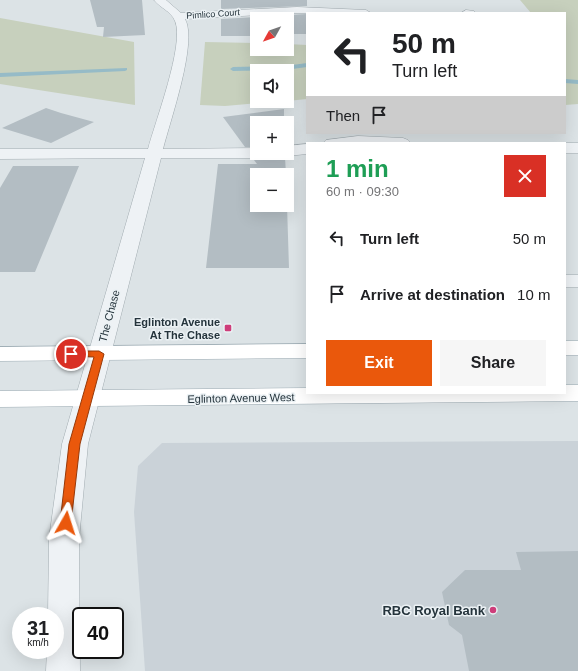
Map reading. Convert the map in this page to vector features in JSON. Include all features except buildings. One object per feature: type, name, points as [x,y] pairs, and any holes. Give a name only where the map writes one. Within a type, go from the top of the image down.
[{"type":"main road","points":[[566,348],[578,348]]},
{"type":"main road","points":[[0,354],[306,351]]},
{"type":"main road","name":"Eglinton Avenue West","points":[[566,393],[578,393]]},
{"type":"main road","name":"Eglinton Avenue West","points":[[0,399],[496,394]]},
{"type":"street","points":[[159,0],[179,16]]},
{"type":"street","name":"Pimlico Court","points":[[179,16],[291,10],[341,12]]},
{"type":"street","name":"The Chase","points":[[63,671],[64,539],[75,444],[182,51],[184,36],[179,16]]},
{"type":"street","points":[[338,142],[370,140],[392,142]]},
{"type":"street","points":[[0,143],[42,154]]},
{"type":"street","points":[[566,148],[578,148]]},
{"type":"street","points":[[294,150],[306,149]]},
{"type":"street","points":[[0,154],[250,153]]},
{"type":"street","points":[[566,281],[578,280]]},
{"type":"shaded area","points":[[578,441],[578,671],[145,671],[134,512],[138,466],[162,443]]},
{"type":"green space","points":[[520,0],[578,0],[578,104],[566,105],[566,12],[530,12]]},
{"type":"green space","points":[[0,18],[134,42],[135,105],[0,84]]},
{"type":"green space","points":[[205,42],[250,43],[250,56],[294,56],[294,44],[306,45],[306,99],[294,100],[294,64],[250,64],[250,104],[225,106],[200,105]]},
{"type":"waterway","points":[[233,69],[285,68],[306,65]]},
{"type":"waterway","points":[[0,75],[125,69]]},
{"type":"waterway","points":[[566,81],[578,82]]},
{"type":"place","name":"Eglinton Avenue At The Chase","points":[[228,328]]},
{"type":"place","name":"RBC Royal Bank","points":[[493,610]]},
{"type":"route","points":[[66,523],[75,444],[99,354],[71,354]]}]
